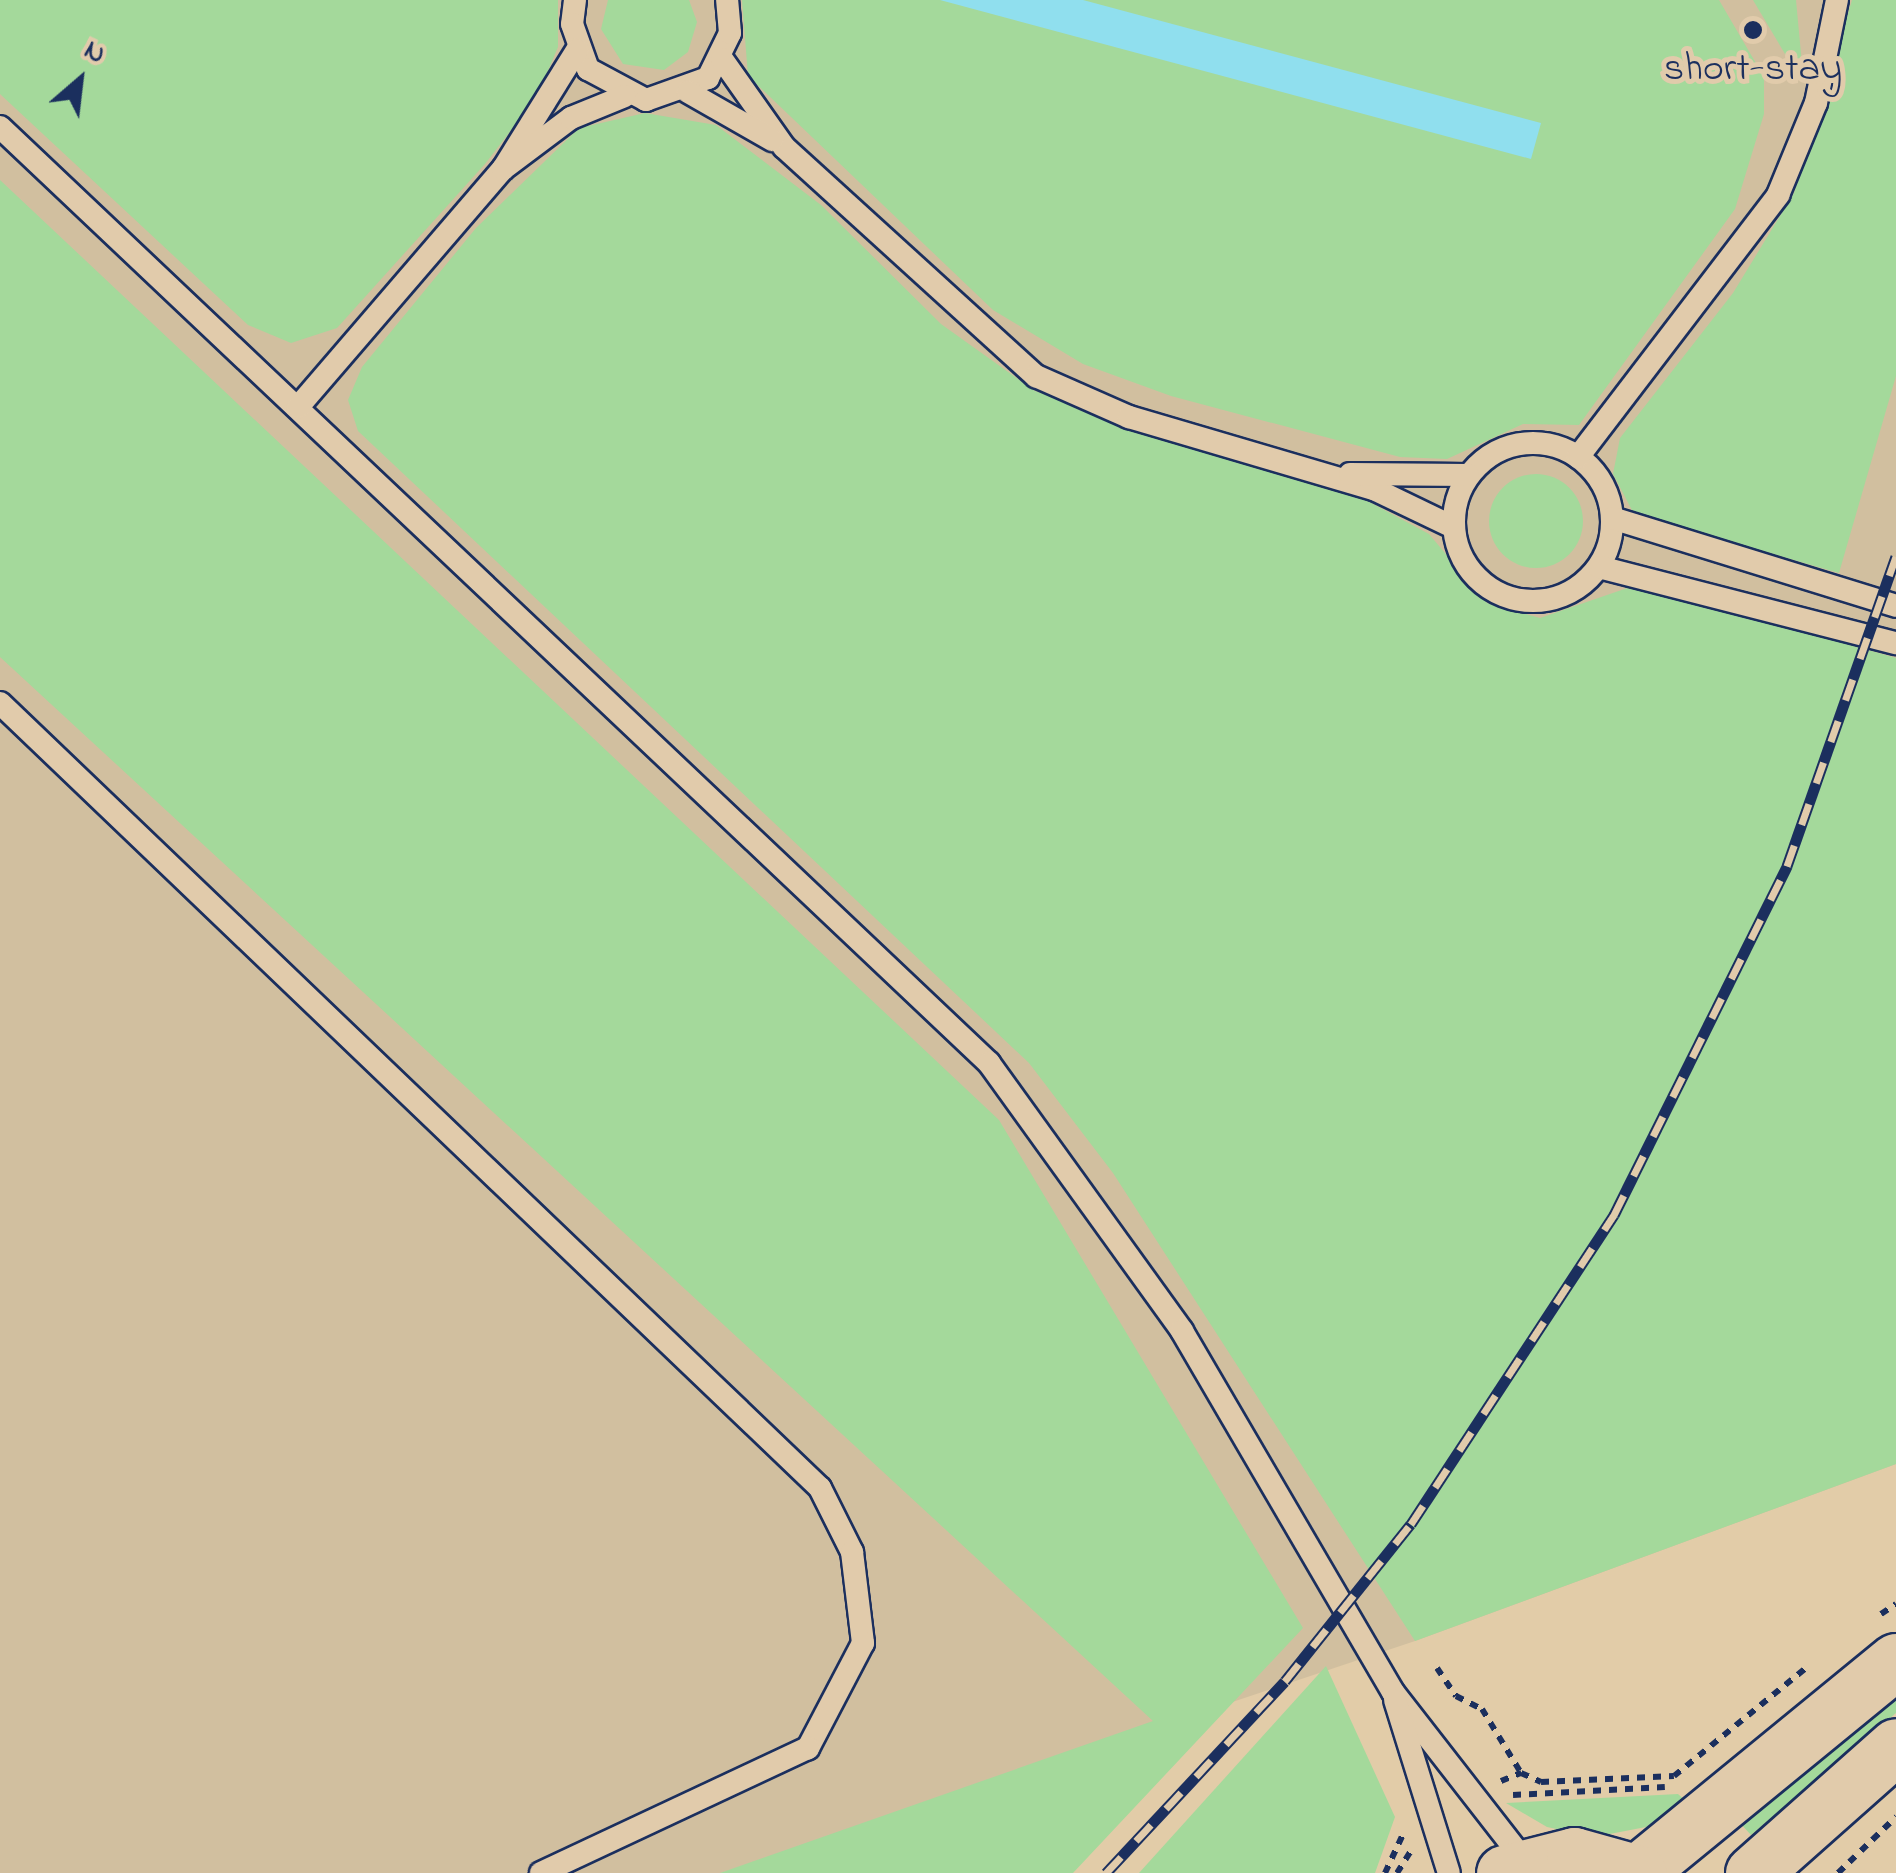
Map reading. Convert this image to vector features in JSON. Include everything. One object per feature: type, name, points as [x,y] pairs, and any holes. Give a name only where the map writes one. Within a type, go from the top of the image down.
[{"type":"main road","points":[[1515,1868],[1574,1856],[1639,1873],[1896,1661]]},
{"type":"main road","points":[[1754,1873],[1896,1746]]},
{"type":"lane","points":[[298,407],[503,169],[577,50],[575,0]]},
{"type":"lane","points":[[688,92],[722,59],[728,0]]},
{"type":"lane","points":[[1578,457],[1778,196],[1816,103],[1837,0]]},
{"type":"lane","points":[[577,50],[625,96]]},
{"type":"lane","points":[[722,59],[784,147],[932,291],[1036,376],[1128,417],[1326,474],[1453,527]]},
{"type":"lane","points":[[503,169],[571,118],[625,96],[688,92],[784,147]]},
{"type":"lane","points":[[0,127],[919,990],[1025,1105],[1182,1330],[1393,1692],[1488,1810],[1515,1868]]},
{"type":"lane","points":[[1326,474],[1468,475],[1508,446],[1556,446],[1578,457],[1601,481],[1612,518],[1599,567],[1557,598],[1506,597],[1468,568],[1453,527],[1468,475]]},
{"type":"lane","points":[[1612,518],[1896,606]]},
{"type":"lane","points":[[1599,567],[1896,643]]},
{"type":"lane","points":[[0,702],[820,1488],[852,1552],[862,1642],[808,1748],[541,1873]]},
{"type":"lane","points":[[1393,1692],[1448,1873]]},
{"type":"path","points":[[1437,1668],[1456,1696],[1482,1710],[1521,1773]]},
{"type":"path","points":[[1488,1810],[1516,1793],[1644,1790]]},
{"type":"path","points":[[1838,1873],[1896,1817]]},
{"type":"shaded area","points":[[0,0],[1896,0],[1896,1464],[1415,1641],[721,1873],[0,1873]]},
{"type":"green space","points":[[0,0],[558,0],[558,47],[537,97],[485,164],[337,328],[291,343],[248,325],[0,94]]},
{"type":"green space","points":[[608,0],[689,0],[697,22],[688,52],[664,70],[623,64],[601,29]]},
{"type":"green space","points":[[742,0],[1719,0],[1764,77],[1764,114],[1735,209],[1579,425],[1523,424],[1447,459],[1400,457],[1171,396],[1083,364],[993,310],[748,76]]},
{"type":"green space","points":[[1753,0],[1796,0],[1803,75],[1788,59]]},
{"type":"green space","points":[[1852,0],[1896,0],[1896,376],[1839,573],[1634,514],[1613,474],[1620,438],[1733,293],[1794,193]]},
{"type":"green space","points":[[645,113],[716,125],[821,205],[941,324],[1035,391],[1362,498],[1429,534],[1487,603],[1540,618],[1639,584],[1896,658],[1896,1464],[1415,1641],[1113,1173],[1029,1063],[358,431],[348,400],[362,367],[476,228],[579,128]]},
{"type":"green space","points":[[0,180],[999,1120],[1303,1628],[1073,1873],[720,1873],[1153,1721],[0,657]]},
{"type":"green space","points":[[1527,474],[1545,474],[1570,487],[1580,503],[1580,539],[1570,555],[1545,568],[1527,568],[1502,555],[1489,530],[1489,512],[1502,487]]},
{"type":"green space","points":[[1326,1666],[1395,1817],[1375,1873],[1139,1873]]},
{"type":"green space","points":[[1896,1686],[1896,1713],[1751,1835],[1740,1823]]},
{"type":"green space","points":[[1678,1794],[1686,1801],[1646,1827],[1594,1837],[1547,1827],[1506,1803]]},
{"type":"water","points":[[940,0],[1083,0],[1541,123],[1531,159]]},
{"type":"railway","points":[[1106,1873],[1285,1681],[1411,1524],[1614,1215],[1787,866],[1896,557]]},
{"type":"place","name":"short-stay","points":[[1753,30]]}]
